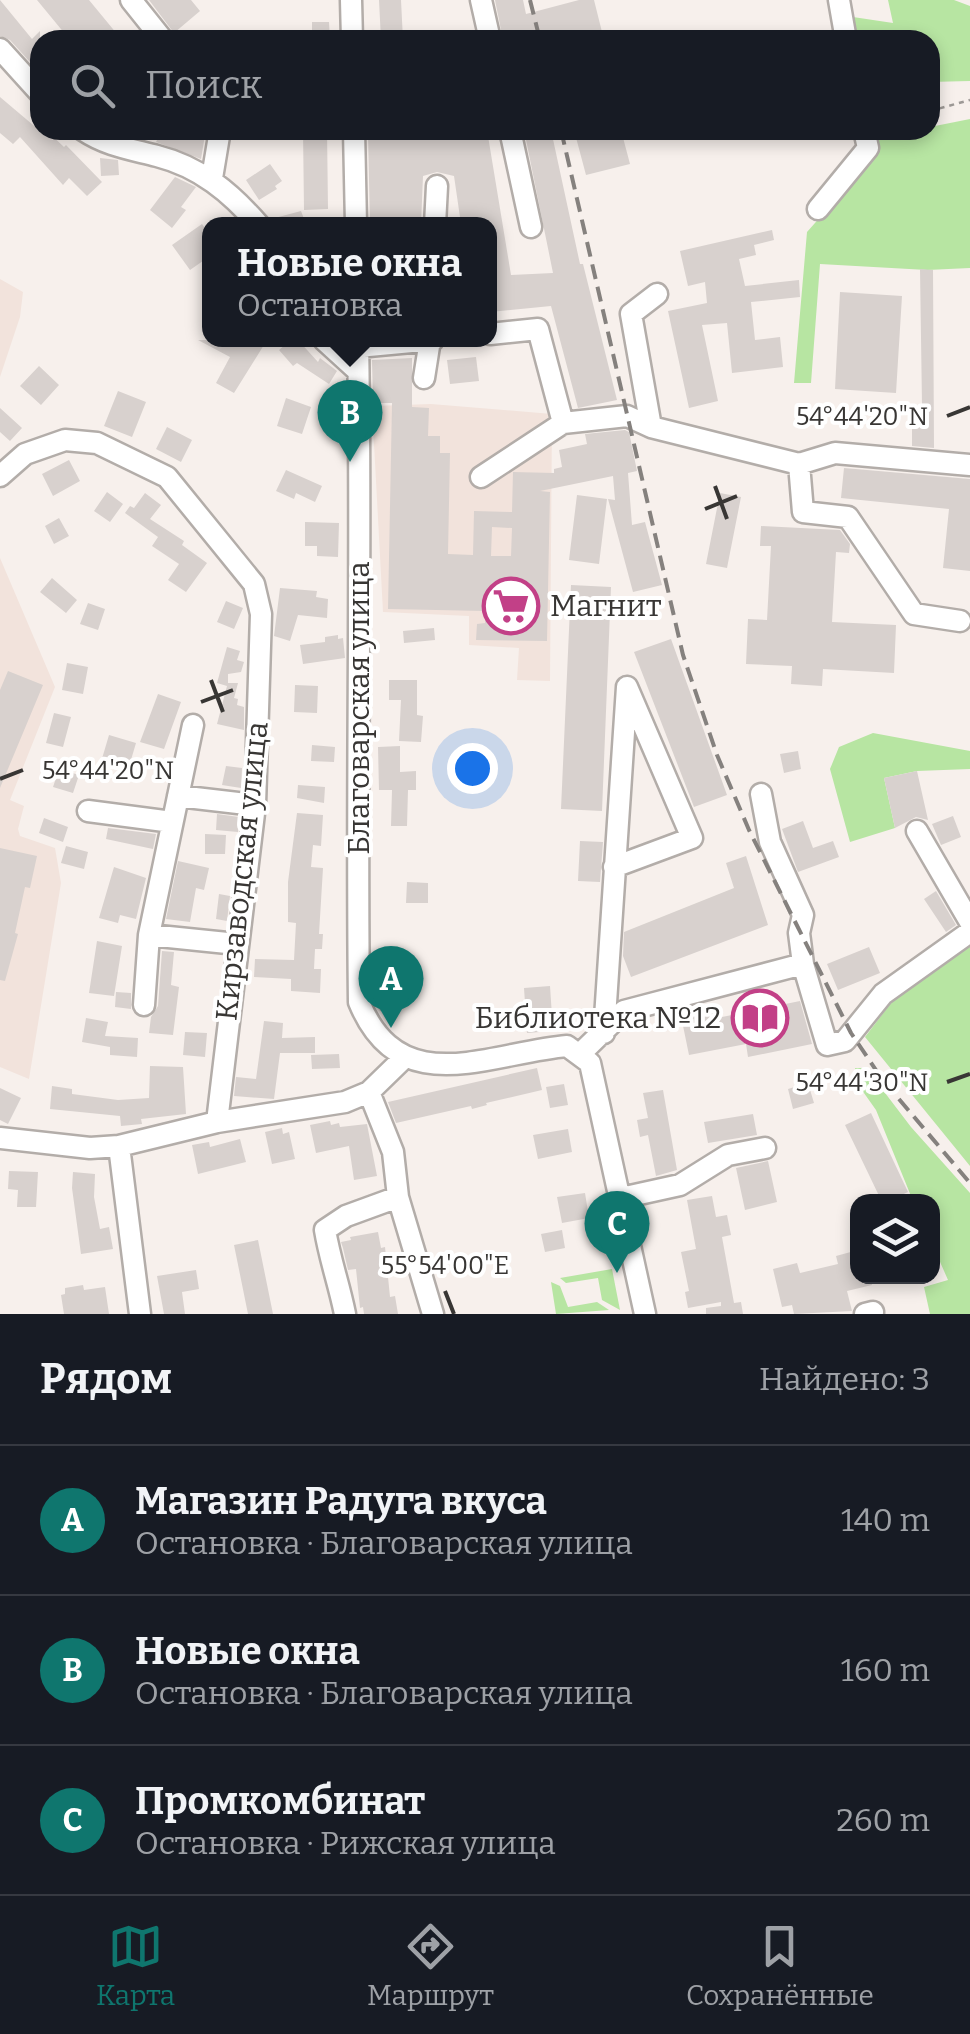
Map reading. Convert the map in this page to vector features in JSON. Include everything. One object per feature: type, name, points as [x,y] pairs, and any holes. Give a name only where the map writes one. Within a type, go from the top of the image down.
[{"type":"street","points":[[131,0],[155,30]]},
{"type":"street","points":[[351,0],[352,30]]},
{"type":"street","points":[[481,0],[488,30]]},
{"type":"street","points":[[839,0],[844,30]]},
{"type":"street","points":[[0,49],[30,81]]},
{"type":"street","points":[[98,140],[159,156],[212,178],[252,217]]},
{"type":"street","points":[[212,178],[218,140]]},
{"type":"street","points":[[354,140],[356,217]]},
{"type":"street","points":[[512,140],[531,227]]},
{"type":"street","points":[[818,209],[868,148],[866,140]]},
{"type":"street","points":[[435,217],[437,186]]},
{"type":"street","points":[[651,428],[631,314],[656,294]]},
{"type":"street","points":[[497,333],[538,329],[563,423]]},
{"type":"street","points":[[331,347],[358,372]]},
{"type":"street","name":"Благоварская улица","points":[[358,347],[359,1002],[375,1032],[405,1057]]},
{"type":"street","points":[[424,378],[430,347]]},
{"type":"street","points":[[481,477],[563,423],[628,416],[651,428],[800,464],[835,453],[970,466]]},
{"type":"street","name":"Кирзаводская улица","points":[[0,476],[24,454],[64,440],[96,443],[168,477],[254,584],[261,614],[255,806],[217,1122]]},
{"type":"street","points":[[800,464],[803,512],[848,517],[914,614],[960,621]]},
{"type":"street","points":[[604,1033],[614,867],[627,687],[692,838],[614,867]]},
{"type":"street","points":[[144,1005],[149,935],[192,725]]},
{"type":"street","points":[[761,794],[770,842],[803,915],[799,933],[803,964],[827,1045],[845,1041],[883,994],[970,932]]},
{"type":"street","points":[[178,796],[255,806]]},
{"type":"street","points":[[88,811],[172,822]]},
{"type":"street","points":[[917,831],[970,922]]},
{"type":"street","points":[[149,935],[237,944]]},
{"type":"street","points":[[580,1054],[624,1010],[803,964]]},
{"type":"street","points":[[0,1138],[90,1148],[119,1146],[217,1122],[345,1102],[368,1092],[405,1057],[434,1066],[465,1065],[539,1048],[567,1046],[590,1063],[594,1076],[645,1314]]},
{"type":"street","points":[[368,1092],[392,1152],[398,1197],[433,1314]]},
{"type":"street","points":[[119,1146],[140,1314]]},
{"type":"street","points":[[621,1198],[680,1185],[728,1154],[766,1148]]},
{"type":"street","points":[[344,1314],[338,1278],[331,1270],[326,1230],[346,1216],[398,1197]]},
{"type":"path","points":[[940,108],[970,100]]},
{"type":"shaded area","points":[[0,279],[23,292],[20,317],[0,377]]},
{"type":"shaded area","points":[[431,404],[552,414],[550,681],[517,680],[519,648],[469,645],[469,616],[383,612],[372,406]]},
{"type":"shaded area","points":[[0,558],[55,687],[10,800],[24,806],[20,836],[55,848],[61,883],[29,1079],[0,1067]]},
{"type":"green space","points":[[888,0],[954,0],[970,6],[970,81],[940,82],[940,30],[856,30],[853,17],[893,23]]},
{"type":"green space","points":[[970,119],[970,268],[927,270],[820,264],[811,383],[794,383],[807,232],[877,153],[875,140],[940,140],[940,125]]},
{"type":"green space","points":[[873,733],[970,751],[970,769],[917,771],[884,778],[895,828],[850,842],[830,769],[839,747]]},
{"type":"green space","points":[[970,946],[970,1166],[865,1037],[894,999]]},
{"type":"green space","points":[[855,1068],[866,1068],[911,1127],[970,1193],[970,1314],[930,1314],[924,1287],[948,1280],[940,1262],[940,1194],[910,1194],[876,1110],[859,1086]]},
{"type":"green space","points":[[612,1269],[620,1310],[602,1300],[598,1278],[566,1283],[560,1278]]},
{"type":"green space","points":[[551,1282],[560,1286],[568,1307],[597,1302],[609,1310],[556,1314]]},
{"type":"building","points":[[0,0],[30,37],[30,62],[10,40],[0,36]]},
{"type":"building","points":[[37,0],[89,0],[114,30],[62,30]]},
{"type":"building","points":[[149,0],[191,0],[200,11],[178,30],[172,30]]},
{"type":"building","points":[[379,0],[401,0],[402,30],[380,30]]},
{"type":"building","points":[[495,0],[523,0],[526,14],[579,0],[594,0],[602,30],[501,30]]},
{"type":"building","points":[[312,22],[329,22],[329,30],[312,30]]},
{"type":"building","points":[[0,97],[30,122],[30,140],[57,140],[66,145],[102,182],[87,196],[69,178],[63,185],[20,137],[13,144],[0,133]]},
{"type":"building","points":[[157,140],[204,140],[201,159]]},
{"type":"building","points":[[303,140],[327,140],[328,209],[304,210]]},
{"type":"building","points":[[368,140],[489,140],[511,275],[553,273],[526,140],[553,140],[580,264],[617,400],[578,408],[551,306],[497,311],[497,217],[460,217],[454,176],[437,172],[423,176],[421,217],[370,217]]},
{"type":"building","points":[[577,140],[624,140],[630,164],[586,175]]},
{"type":"building","points":[[100,158],[118,160],[119,175],[101,176]]},
{"type":"building","points":[[270,164],[282,181],[259,200],[246,180]]},
{"type":"building","points":[[175,177],[196,187],[172,228],[150,210]]},
{"type":"building","points":[[301,211],[303,217],[278,217]]},
{"type":"building","points":[[202,224],[202,262],[190,270],[172,245]]},
{"type":"building","points":[[772,230],[774,240],[754,245],[756,255],[739,259],[745,286],[799,280],[800,297],[751,302],[755,340],[780,337],[783,367],[732,373],[727,323],[702,325],[718,401],[689,408],[668,311],[707,303],[705,282],[688,286],[680,251]]},
{"type":"building","points":[[920,269],[933,270],[934,448],[912,446],[912,405],[922,405]]},
{"type":"building","points":[[840,292],[902,296],[896,393],[835,389]]},
{"type":"building","points":[[211,347],[263,347],[234,393],[216,383],[230,357]]},
{"type":"building","points":[[304,347],[318,362],[320,358],[337,371],[329,384],[297,363],[293,366],[279,350]]},
{"type":"building","points":[[476,357],[479,381],[450,384],[447,360]]},
{"type":"building","points":[[412,358],[412,407],[429,408],[428,436],[440,436],[440,453],[450,453],[448,554],[473,555],[474,511],[512,512],[513,472],[554,473],[554,469],[562,467],[559,450],[587,444],[585,434],[625,430],[629,432],[637,471],[628,473],[632,525],[645,522],[662,585],[633,592],[608,499],[615,500],[613,476],[540,491],[550,492],[547,641],[476,640],[477,624],[485,623],[485,611],[388,609],[392,403],[373,403],[372,360]],"holes":[[[492,527],[512,528],[511,556],[491,556]]]},
{"type":"building","points":[[39,366],[59,385],[41,405],[20,386]]},
{"type":"building","points":[[118,391],[146,402],[132,437],[104,426]]},
{"type":"building","points":[[286,398],[311,407],[302,434],[277,426]]},
{"type":"building","points":[[0,408],[22,428],[10,441],[0,432]]},
{"type":"building","points":[[167,427],[192,440],[181,462],[156,449]]},
{"type":"building","points":[[69,460],[80,481],[53,496],[42,474]]},
{"type":"building","points":[[844,468],[970,479],[970,571],[943,568],[949,509],[841,498]]},
{"type":"building","points":[[286,470],[322,486],[315,502],[296,493],[294,499],[276,491]]},
{"type":"building","points":[[107,492],[123,504],[110,522],[94,511]]},
{"type":"building","points":[[145,493],[161,505],[150,519],[184,541],[182,545],[207,563],[186,592],[168,580],[179,564],[152,546],[158,537],[125,513]]},
{"type":"building","points":[[720,493],[741,497],[727,568],[706,564]]},
{"type":"building","points":[[577,495],[607,499],[599,564],[569,560]]},
{"type":"building","points":[[59,518],[69,536],[54,544],[45,526]]},
{"type":"building","points":[[305,522],[339,523],[338,557],[317,556],[317,546],[305,546]]},
{"type":"building","points":[[761,526],[840,530],[850,544],[849,553],[836,552],[832,622],[896,625],[894,673],[823,669],[822,686],[791,684],[792,666],[746,664],[748,619],[767,620],[771,546],[760,546]]},
{"type":"building","points":[[52,578],[77,600],[66,613],[40,592]]},
{"type":"building","points":[[571,585],[611,587],[602,811],[561,809]]},
{"type":"building","points":[[280,588],[317,591],[316,597],[328,599],[327,618],[298,615],[290,641],[274,636]]},
{"type":"building","points":[[226,601],[243,608],[234,629],[217,622]]},
{"type":"building","points":[[88,603],[105,609],[98,630],[80,624]]},
{"type":"building","points":[[434,628],[435,640],[404,643],[403,631]]},
{"type":"building","points":[[338,635],[338,639],[343,638],[345,658],[303,664],[300,645],[325,642],[325,637]]},
{"type":"building","points":[[671,639],[727,795],[694,807],[634,652]]},
{"type":"building","points":[[227,647],[240,651],[237,660],[244,662],[241,672],[228,674],[228,683],[238,683],[234,698],[238,699],[237,705],[244,707],[244,730],[217,724],[227,686],[217,683]]},
{"type":"building","points":[[67,663],[88,667],[83,694],[62,690]]},
{"type":"building","points":[[8,671],[43,685],[0,788],[0,690]]},
{"type":"building","points":[[389,680],[417,680],[417,715],[423,716],[421,742],[399,741],[401,700],[389,700]]},
{"type":"building","points":[[295,685],[318,686],[317,713],[294,712]]},
{"type":"building","points":[[158,694],[181,702],[164,749],[140,742]]},
{"type":"building","points":[[54,713],[71,717],[63,747],[46,743]]},
{"type":"building","points":[[109,735],[136,743],[128,770],[101,762]]},
{"type":"building","points":[[312,745],[335,747],[334,762],[311,761]]},
{"type":"building","points":[[400,746],[400,772],[416,771],[416,790],[408,790],[407,826],[391,826],[392,790],[379,790],[378,747]]},
{"type":"building","points":[[798,751],[801,769],[784,773],[780,754]]},
{"type":"building","points":[[226,766],[242,768],[241,788],[222,785]]},
{"type":"building","points":[[59,769],[79,775],[73,793],[53,787]]},
{"type":"building","points":[[917,771],[928,820],[916,817],[895,828],[884,778]]},
{"type":"building","points":[[298,785],[325,787],[324,803],[297,798]]},
{"type":"building","points":[[297,813],[323,815],[321,846],[313,845],[311,867],[323,868],[319,934],[323,934],[322,949],[315,949],[314,969],[321,969],[320,993],[291,991],[291,979],[254,977],[255,959],[294,960],[296,923],[288,922],[288,882]]},
{"type":"building","points":[[217,814],[239,817],[238,832],[216,830]]},
{"type":"building","points":[[953,816],[961,837],[941,845],[932,824]]},
{"type":"building","points":[[44,818],[68,827],[63,842],[39,833]]},
{"type":"building","points":[[803,821],[813,848],[833,841],[839,857],[798,872],[782,829]]},
{"type":"building","points":[[108,828],[156,834],[153,849],[106,839]]},
{"type":"building","points":[[205,834],[226,835],[225,854],[205,854]]},
{"type":"building","points":[[580,841],[603,842],[600,882],[578,881]]},
{"type":"building","points":[[66,846],[88,852],[84,869],[61,863]]},
{"type":"building","points":[[0,848],[37,856],[30,888],[25,887],[5,981],[0,980]]},
{"type":"building","points":[[746,856],[768,925],[631,977],[623,956],[624,932],[734,888],[726,863]]},
{"type":"building","points":[[178,861],[209,868],[204,890],[196,888],[190,922],[166,919]]},
{"type":"building","points":[[114,867],[146,878],[136,919],[120,915],[118,923],[99,918]]},
{"type":"building","points":[[407,882],[428,883],[428,903],[406,903]]},
{"type":"building","points":[[936,891],[956,925],[946,932],[924,899]]},
{"type":"building","points":[[219,894],[230,896],[227,921],[216,919]]},
{"type":"building","points":[[97,941],[122,946],[114,996],[89,993]]},
{"type":"building","points":[[869,947],[880,973],[838,990],[827,964]]},
{"type":"building","points":[[162,951],[174,952],[171,985],[179,987],[173,1035],[149,1033],[151,1017],[158,1006]]},
{"type":"building","points":[[375,983],[399,983],[399,1011],[380,1011],[375,1002]]},
{"type":"building","points":[[550,986],[553,1031],[527,1033],[524,988]]},
{"type":"building","points":[[116,992],[131,993],[131,1009],[115,1007]]},
{"type":"building","points":[[800,1001],[812,1044],[748,1057],[746,1044],[689,1055],[681,1016],[720,1008],[722,1017]]},
{"type":"building","points":[[86,1018],[108,1022],[105,1036],[138,1038],[137,1057],[110,1055],[110,1047],[82,1042]]},
{"type":"building","points":[[264,1021],[283,1023],[282,1038],[315,1037],[315,1053],[280,1053],[274,1099],[234,1096],[236,1077],[256,1079]]},
{"type":"building","points":[[185,1032],[207,1033],[205,1057],[183,1055]]},
{"type":"building","points":[[339,1054],[340,1068],[312,1069],[311,1055]]},
{"type":"building","points":[[150,1066],[183,1067],[186,1114],[141,1119],[142,1124],[121,1126],[120,1116],[50,1109],[52,1086],[72,1089],[72,1094],[118,1100],[149,1098]]},
{"type":"building","points":[[537,1068],[542,1090],[472,1109],[471,1106],[396,1123],[388,1102]]},
{"type":"building","points":[[808,1083],[814,1103],[793,1109],[788,1089]]},
{"type":"building","points":[[564,1084],[568,1105],[550,1108],[546,1087]]},
{"type":"building","points":[[0,1088],[21,1098],[8,1124],[0,1120]]},
{"type":"building","points":[[663,1090],[677,1170],[656,1176],[648,1135],[640,1137],[637,1120],[648,1118],[643,1093]]},
{"type":"building","points":[[871,1113],[908,1192],[878,1194],[845,1125]]},
{"type":"building","points":[[753,1114],[757,1135],[708,1143],[704,1122]]},
{"type":"building","points":[[330,1121],[340,1127],[367,1124],[377,1176],[354,1180],[349,1146],[316,1153],[310,1125]]},
{"type":"building","points":[[282,1128],[283,1134],[289,1132],[295,1159],[272,1164],[265,1132]]},
{"type":"building","points":[[568,1129],[572,1152],[538,1159],[533,1135]]},
{"type":"building","points":[[240,1139],[246,1162],[198,1174],[192,1145],[209,1142],[210,1147]]},
{"type":"building","points":[[768,1161],[777,1202],[745,1210],[736,1168]]},
{"type":"building","points":[[9,1171],[38,1172],[36,1207],[17,1207],[18,1190],[8,1189]]},
{"type":"building","points":[[73,1172],[95,1174],[94,1197],[100,1229],[109,1227],[113,1249],[81,1254]]},
{"type":"building","points":[[585,1193],[589,1218],[562,1223],[557,1197]]},
{"type":"building","points":[[712,1196],[716,1217],[727,1215],[731,1235],[722,1237],[734,1303],[741,1302],[743,1314],[706,1314],[706,1308],[721,1306],[721,1302],[688,1308],[685,1292],[689,1291],[681,1252],[696,1249],[687,1200]]},
{"type":"building","points":[[562,1230],[565,1248],[545,1252],[541,1234]]},
{"type":"building","points":[[378,1232],[381,1248],[385,1247],[390,1297],[395,1296],[398,1314],[364,1314],[356,1269],[348,1270],[341,1242]]},
{"type":"building","points":[[258,1240],[273,1314],[248,1314],[234,1245]]},
{"type":"building","points":[[850,1252],[850,1284],[872,1284],[847,1291],[852,1311],[794,1314],[792,1305],[782,1307],[773,1269],[797,1263],[800,1273],[838,1264],[836,1256]]},
{"type":"building","points":[[196,1270],[199,1289],[182,1292],[185,1314],[164,1314],[157,1276]]},
{"type":"building","points":[[83,1285],[84,1290],[105,1287],[109,1314],[64,1314],[61,1295],[65,1288]]},
{"type":"railway","points":[[530,0],[538,30]]},
{"type":"railway","points":[[563,140],[683,655],[717,755],[749,830],[851,1033],[882,1079],[970,1183]]},
{"type":"place","name":"Новые окна","points":[[350,462]]},
{"type":"place","name":"Магнит","points":[[511,606]]},
{"type":"place","name":"Библиотека №12","points":[[760,1018]]},
{"type":"place","name":"Магазин Радуга вкуса","points":[[391,1028]]},
{"type":"place","name":"Промкомбинат","points":[[617,1273]]}]
